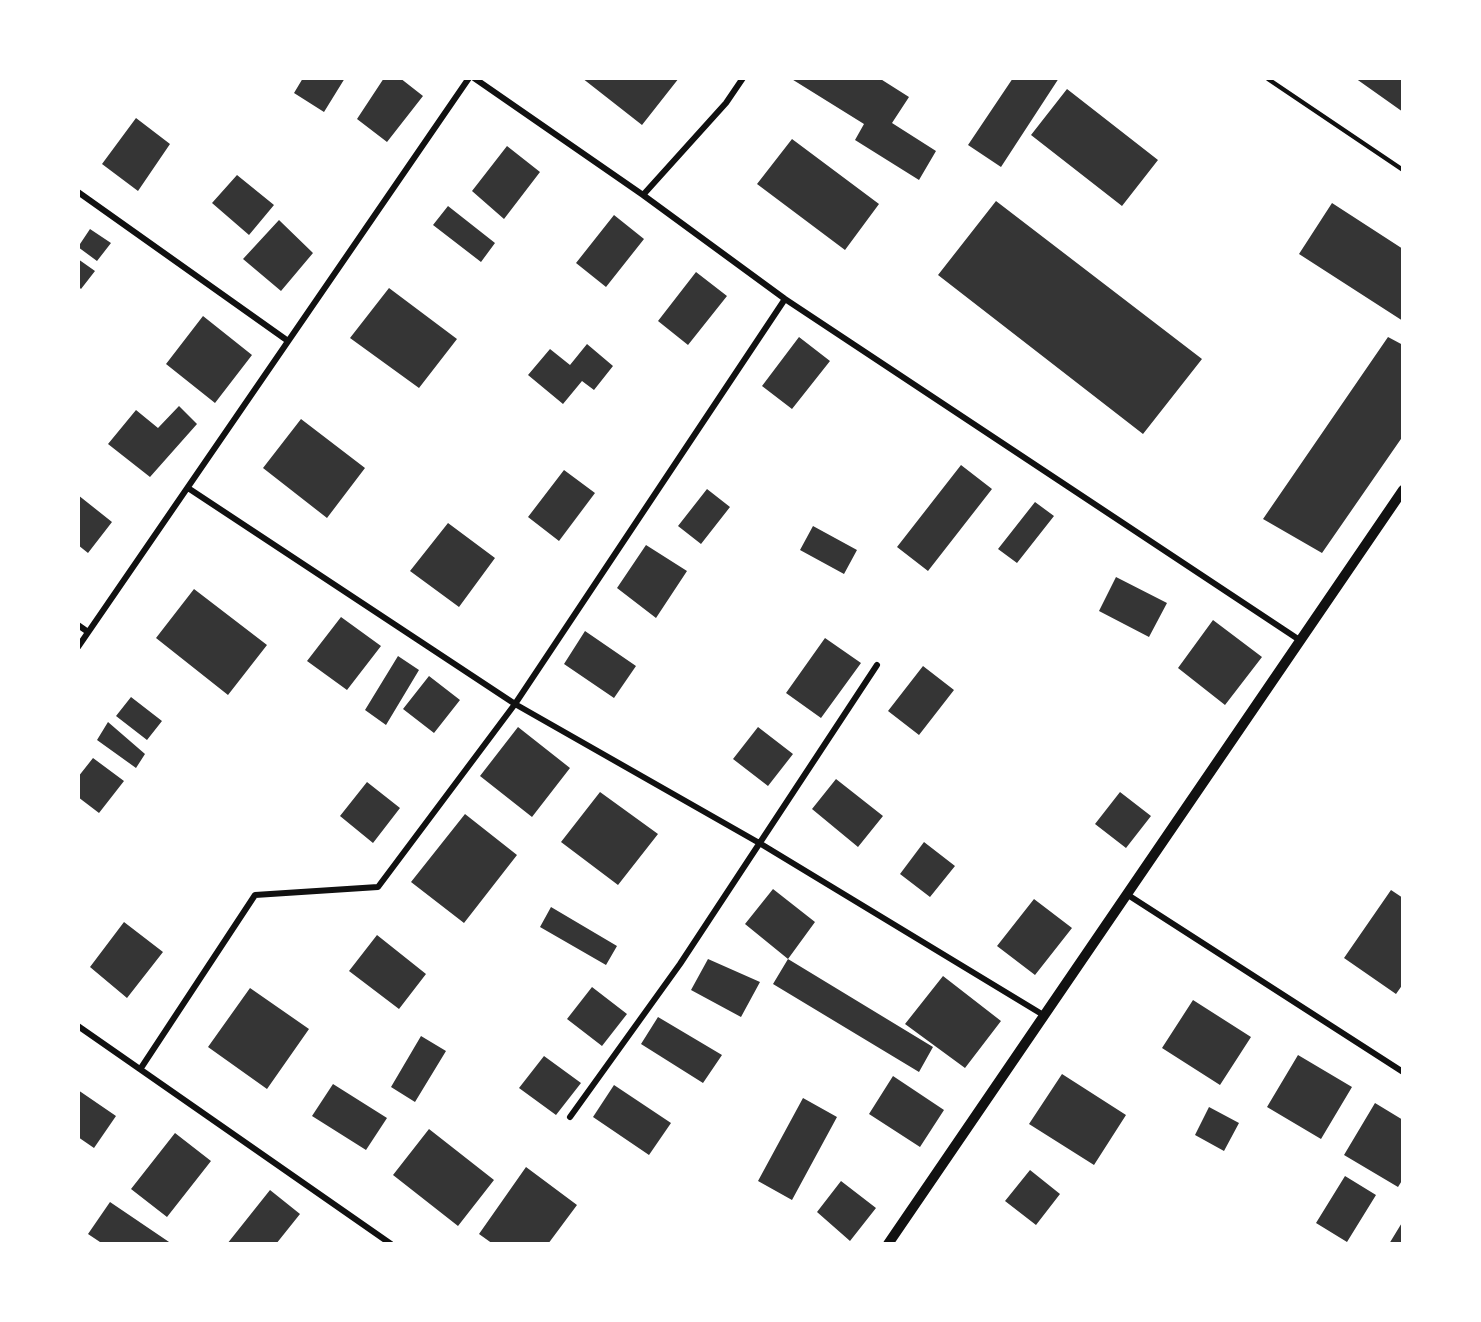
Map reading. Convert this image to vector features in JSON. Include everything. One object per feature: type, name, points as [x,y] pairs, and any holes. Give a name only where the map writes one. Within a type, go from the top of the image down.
[{"type":"street","points":[[78,647],[472,78],[643,195],[785,299],[1301,640]]},
{"type":"street","points":[[643,195],[726,103],[743,78]]},
{"type":"street","points":[[78,192],[288,342]]},
{"type":"street","points":[[141,1068],[255,895],[378,887],[514,704],[785,299]]},
{"type":"street","points":[[188,488],[514,704],[761,844],[1045,1016]]},
{"type":"street","points":[[888,1244],[1403,490]]},
{"type":"street","points":[[78,625],[88,632]]},
{"type":"street","points":[[570,1117],[674,973],[877,665]]},
{"type":"street","points":[[1128,895],[1403,1072]]},
{"type":"street","points":[[78,1026],[391,1244]]},
{"type":"lane","points":[[1268,80],[1403,170]]},
{"type":"building","points":[[303,78],[345,78],[324,112],[294,93]]},
{"type":"building","points":[[384,78],[400,78],[423,96],[387,142],[357,119]]},
{"type":"building","points":[[582,78],[679,78],[642,125]]},
{"type":"building","points":[[790,78],[879,78],[909,97],[892,123],[936,151],[919,180],[855,140],[864,124]]},
{"type":"building","points":[[1013,78],[1059,78],[1001,167],[968,145]]},
{"type":"building","points":[[1355,78],[1403,78],[1403,112]]},
{"type":"building","points":[[1067,89],[1158,160],[1122,206],[1031,135]]},
{"type":"building","points":[[136,118],[170,144],[138,191],[102,164]]},
{"type":"building","points":[[792,139],[879,204],[845,250],[757,184]]},
{"type":"building","points":[[507,146],[540,172],[504,219],[472,191]]},
{"type":"building","points":[[237,175],[274,205],[249,235],[212,203]]},
{"type":"building","points":[[996,201],[1202,359],[1143,434],[938,275]]},
{"type":"building","points":[[1332,203],[1403,249],[1403,321],[1299,254]]},
{"type":"building","points":[[448,206],[495,243],[481,262],[433,225]]},
{"type":"building","points":[[614,215],[644,239],[606,287],[576,263]]},
{"type":"building","points":[[279,220],[313,253],[281,291],[243,259]]},
{"type":"building","points":[[90,229],[111,243],[97,261],[78,247]]},
{"type":"building","points":[[78,259],[95,271],[81,289],[78,286]]},
{"type":"building","points":[[696,272],[727,296],[688,345],[658,321]]},
{"type":"building","points":[[389,288],[457,339],[419,388],[350,338]]},
{"type":"building","points":[[203,316],[252,355],[215,403],[166,364]]},
{"type":"building","points":[[799,337],[830,361],[792,409],[762,386]]},
{"type":"building","points":[[1388,337],[1403,345],[1403,436],[1322,553],[1263,519]]},
{"type":"building","points":[[587,344],[613,366],[594,390],[582,381],[563,404],[528,375],[550,349],[570,365]]},
{"type":"building","points":[[179,406],[197,424],[150,477],[108,444],[136,410],[158,428]]},
{"type":"building","points":[[301,419],[365,468],[327,518],[263,468]]},
{"type":"building","points":[[961,465],[992,489],[928,571],[897,547]]},
{"type":"building","points":[[564,470],[595,493],[559,541],[528,517]]},
{"type":"building","points":[[707,489],[730,507],[701,544],[678,526]]},
{"type":"building","points":[[78,495],[112,522],[88,553],[78,545]]},
{"type":"building","points":[[1035,502],[1054,516],[1017,563],[998,549]]},
{"type":"building","points":[[448,523],[495,558],[459,607],[410,571]]},
{"type":"building","points":[[813,526],[857,550],[844,574],[800,550]]},
{"type":"building","points":[[646,545],[687,571],[656,618],[617,588]]},
{"type":"building","points":[[1116,577],[1167,603],[1149,637],[1099,611]]},
{"type":"building","points":[[194,589],[267,645],[228,695],[156,638]]},
{"type":"building","points":[[341,617],[381,646],[347,690],[307,661]]},
{"type":"building","points":[[1213,620],[1262,657],[1225,705],[1178,668]]},
{"type":"building","points":[[585,631],[636,666],[614,698],[564,664]]},
{"type":"building","points":[[825,638],[861,663],[821,718],[786,693]]},
{"type":"building","points":[[398,656],[419,670],[386,725],[365,710]]},
{"type":"building","points":[[923,666],[954,690],[919,735],[888,711]]},
{"type":"building","points":[[429,676],[460,700],[434,733],[403,709]]},
{"type":"building","points":[[131,697],[162,721],[147,740],[116,716]]},
{"type":"building","points":[[108,722],[145,754],[136,768],[97,740]]},
{"type":"building","points":[[518,727],[570,768],[532,817],[480,776]]},
{"type":"building","points":[[758,727],[793,754],[768,786],[733,759]]},
{"type":"building","points":[[93,758],[124,781],[99,813],[78,797],[78,777]]},
{"type":"building","points":[[836,779],[883,816],[858,847],[812,809]]},
{"type":"building","points":[[367,782],[400,808],[373,843],[340,816]]},
{"type":"building","points":[[600,792],[658,834],[618,885],[561,842]]},
{"type":"building","points":[[1120,792],[1151,816],[1126,848],[1095,824]]},
{"type":"building","points":[[465,814],[517,855],[464,923],[411,882]]},
{"type":"building","points":[[924,842],[955,866],[930,897],[900,874]]},
{"type":"building","points":[[773,889],[815,922],[788,959],[745,924]]},
{"type":"building","points":[[1391,890],[1403,898],[1403,984],[1396,994],[1344,958]]},
{"type":"building","points":[[1034,899],[1072,928],[1035,975],[997,946]]},
{"type":"building","points":[[551,907],[617,946],[606,965],[540,927]]},
{"type":"building","points":[[124,922],[163,952],[127,998],[90,967]]},
{"type":"building","points":[[377,935],[426,974],[399,1009],[349,971]]},
{"type":"building","points":[[708,959],[760,982],[741,1017],[691,990]]},
{"type":"building","points":[[788,959],[933,1047],[919,1072],[773,984]]},
{"type":"building","points":[[943,976],[1001,1021],[965,1068],[905,1024]]},
{"type":"building","points":[[592,987],[627,1014],[602,1046],[567,1019]]},
{"type":"building","points":[[250,988],[309,1029],[267,1089],[208,1047]]},
{"type":"building","points":[[1193,1000],[1251,1037],[1220,1085],[1162,1048]]},
{"type":"building","points":[[658,1017],[722,1055],[703,1083],[641,1044]]},
{"type":"building","points":[[421,1036],[446,1051],[415,1102],[391,1087]]},
{"type":"building","points":[[1298,1055],[1352,1087],[1321,1139],[1267,1107]]},
{"type":"building","points":[[544,1056],[581,1083],[556,1115],[519,1088]]},
{"type":"building","points":[[1062,1074],[1126,1115],[1094,1165],[1029,1124]]},
{"type":"building","points":[[893,1076],[944,1110],[920,1147],[869,1114]]},
{"type":"building","points":[[333,1084],[387,1118],[366,1150],[312,1116]]},
{"type":"building","points":[[614,1085],[671,1123],[649,1155],[593,1117]]},
{"type":"building","points":[[78,1090],[116,1116],[94,1148],[78,1137]]},
{"type":"building","points":[[803,1098],[837,1117],[792,1200],[758,1181]]},
{"type":"building","points":[[1375,1103],[1403,1120],[1403,1179],[1398,1187],[1344,1155]]},
{"type":"building","points":[[1209,1107],[1239,1123],[1224,1151],[1195,1135]]},
{"type":"building","points":[[429,1129],[494,1180],[458,1226],[393,1175]]},
{"type":"building","points":[[175,1133],[211,1161],[167,1217],[131,1189]]},
{"type":"building","points":[[526,1167],[577,1205],[548,1244],[493,1244],[479,1234]]},
{"type":"building","points":[[1030,1170],[1060,1194],[1036,1225],[1005,1201]]},
{"type":"building","points":[[1345,1176],[1376,1195],[1347,1242],[1316,1223]]},
{"type":"building","points":[[841,1181],[876,1208],[850,1241],[817,1212]]},
{"type":"building","points":[[270,1190],[300,1214],[276,1244],[227,1244]]},
{"type":"building","points":[[110,1202],[172,1244],[103,1244],[88,1234]]},
{"type":"building","points":[[1403,1221],[1403,1244],[1389,1244]]}]
